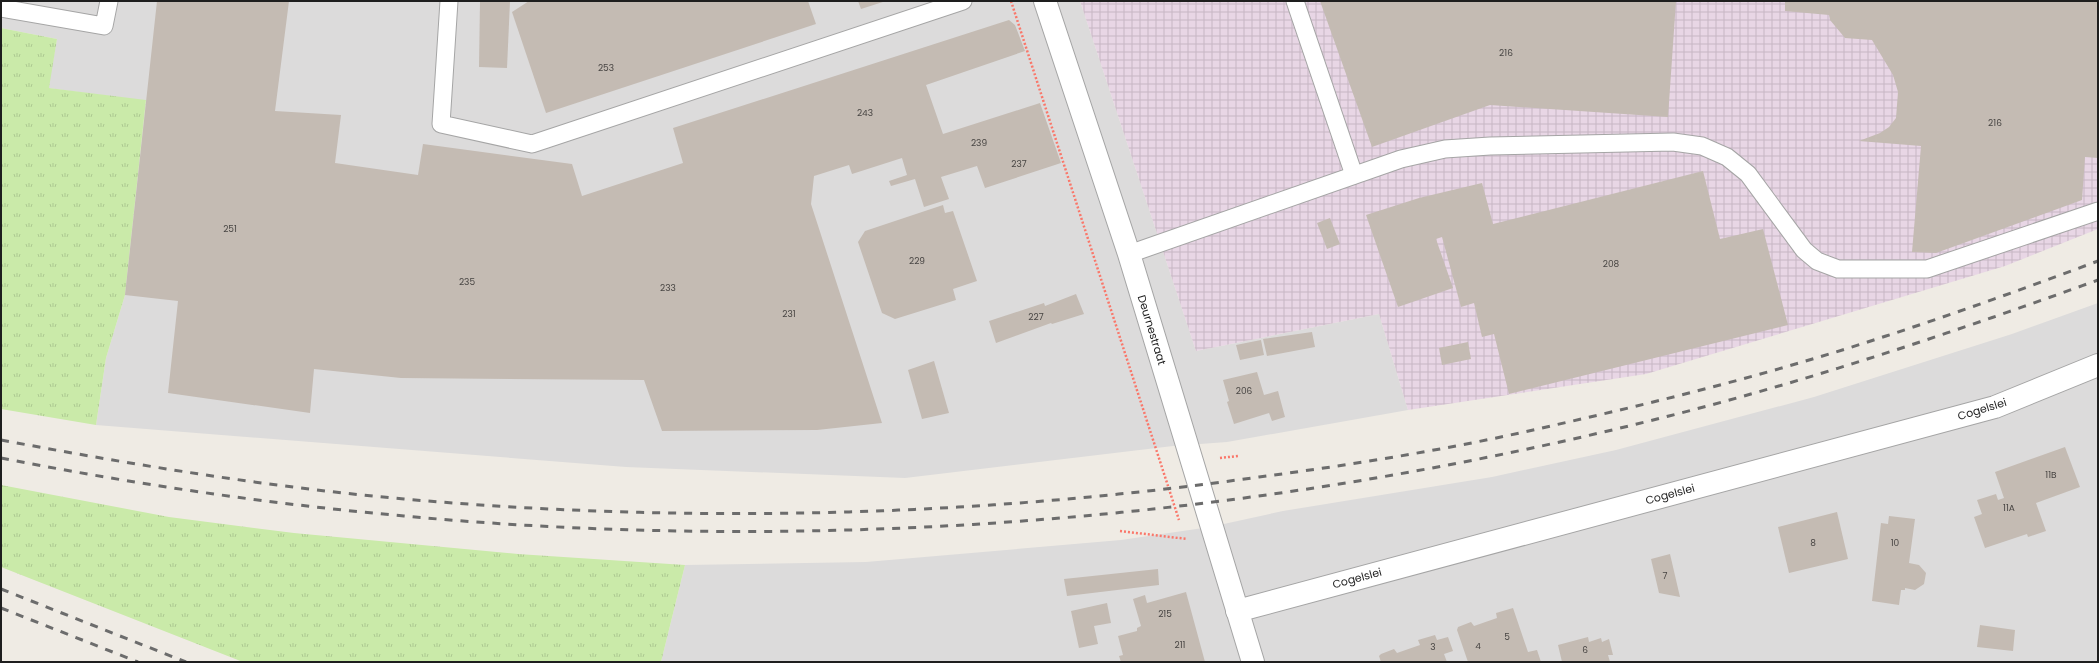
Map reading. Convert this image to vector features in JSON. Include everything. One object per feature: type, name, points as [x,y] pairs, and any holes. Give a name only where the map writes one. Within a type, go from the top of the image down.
[{"type":"street","name":"Deurnestraat","points":[[1045,1],[1129,254],[1253,662]]},
{"type":"street","name":"Cogelslei","points":[[1237,611],[1995,407],[2098,365]]},
{"type":"lane","points":[[1,8],[104,26],[108,1]]},
{"type":"lane","points":[[449,1],[441,124],[532,144],[963,1]]},
{"type":"lane","points":[[1295,1],[1354,175]]},
{"type":"lane","points":[[1129,254],[1401,159],[1445,149],[1490,146],[1673,142],[1702,146],[1728,157],[1748,174],[1804,250],[1817,261],[1838,269],[1927,269],[2098,211]]},
{"type":"path","points":[[1011,1],[1181,526]]},
{"type":"path","points":[[1120,531],[1186,539],[1213,534]]},
{"type":"path","points":[[1184,533],[1188,547]]},
{"type":"shaded area","points":[[1,1],[1080,1],[1196,351],[1379,314],[1408,410],[1227,442],[1173,446],[905,478],[626,467],[96,425],[106,358],[125,295],[146,101],[48,88],[57,39],[1,28]]},
{"type":"shaded area","points":[[1080,1],[2098,1],[2098,229],[2005,266],[1646,374],[1408,410],[1379,314],[1196,351]]},
{"type":"shaded area","points":[[2098,303],[2098,662],[661,662],[685,565],[866,562],[1121,540],[1210,527],[1283,511],[1492,477],[1616,450],[1814,397],[2012,334]]},
{"type":"green space","points":[[1,28],[57,39],[49,88],[146,100],[125,295],[106,358],[96,425],[1,409]]},
{"type":"green space","points":[[1,485],[169,517],[294,533],[518,554],[685,565],[661,662],[243,662],[1,567]]},
{"type":"building","points":[[157,1],[289,1],[275,111],[341,115],[335,163],[418,175],[423,144],[572,164],[582,196],[683,163],[673,128],[1009,20],[1015,25],[1025,51],[926,85],[943,134],[1040,103],[1061,163],[985,188],[977,166],[941,177],[949,199],[924,207],[915,179],[891,186],[889,181],[907,175],[902,158],[852,174],[849,165],[814,176],[811,204],[882,423],[817,430],[662,431],[644,380],[401,378],[314,369],[310,413],[168,393],[178,301],[125,295]]},
{"type":"building","points":[[480,1],[510,1],[507,68],[479,67]]},
{"type":"building","points":[[529,1],[808,1],[816,24],[546,113],[512,12]]},
{"type":"building","points":[[858,1],[886,1],[861,9]]},
{"type":"building","points":[[1320,1],[1676,1],[1668,117],[1490,105],[1372,147]]},
{"type":"building","points":[[1785,1],[2098,1],[2098,158],[2085,157],[2082,200],[1936,253],[1912,252],[1921,146],[1859,141],[1880,133],[1889,127],[1896,118],[1898,92],[1893,75],[1872,40],[1845,38],[1830,20],[1829,15],[1785,11]]},
{"type":"building","points":[[1703,171],[1720,239],[1763,229],[1788,325],[1509,394],[1494,334],[1482,337],[1474,303],[1461,307],[1442,237],[1436,239],[1453,288],[1398,307],[1366,215],[1419,198],[1482,183],[1493,224]]},
{"type":"building","points":[[943,205],[945,213],[953,211],[977,281],[953,289],[956,300],[895,319],[882,313],[858,242],[865,231]]},
{"type":"building","points":[[1330,218],[1340,244],[1327,249],[1317,223]]},
{"type":"building","points":[[1076,294],[1084,314],[1052,324],[1051,323],[996,343],[989,321],[1044,303],[1045,306]]},
{"type":"building","points":[[1312,332],[1315,347],[1267,356],[1263,339]]},
{"type":"building","points":[[1261,340],[1264,355],[1240,360],[1236,345]]},
{"type":"building","points":[[1468,342],[1471,359],[1442,365],[1439,348]]},
{"type":"building","points":[[934,361],[949,413],[922,419],[908,370]]},
{"type":"building","points":[[1257,372],[1264,395],[1278,391],[1285,417],[1272,421],[1269,413],[1234,424],[1227,402],[1229,401],[1223,380]]},
{"type":"building","points":[[2065,447],[2080,487],[2036,503],[2046,531],[2028,537],[2027,534],[1985,548],[1974,517],[1982,514],[1977,500],[1996,494],[1998,500],[2004,498],[1995,472]]},
{"type":"building","points":[[1837,512],[1848,559],[1789,573],[1778,527]]},
{"type":"building","points":[[1889,516],[1915,519],[1909,563],[1919,565],[1926,573],[1924,584],[1915,590],[1905,588],[1905,590],[1901,590],[1899,605],[1872,601],[1881,523],[1888,524]]},
{"type":"building","points":[[1670,554],[1680,597],[1659,593],[1651,559]]},
{"type":"building","points":[[1158,569],[1159,585],[1067,596],[1064,579]]},
{"type":"building","points":[[1186,592],[1205,662],[1121,662],[1119,656],[1123,655],[1118,636],[1137,631],[1137,628],[1141,626],[1133,599],[1145,595],[1147,603]]},
{"type":"building","points":[[1107,603],[1111,623],[1094,626],[1098,644],[1079,648],[1071,611]]},
{"type":"building","points":[[1513,608],[1528,652],[1537,650],[1541,662],[1468,662],[1457,630],[1458,627],[1471,622],[1474,626],[1497,618],[1496,613]]},
{"type":"building","points":[[1980,625],[2015,630],[2013,651],[1977,647]]},
{"type":"building","points":[[1435,635],[1437,640],[1448,637],[1453,651],[1444,654],[1447,662],[1381,662],[1379,656],[1381,654],[1394,649],[1397,653],[1420,645],[1418,640]]},
{"type":"building","points":[[1588,637],[1589,642],[1601,638],[1602,642],[1609,639],[1613,655],[1608,655],[1610,662],[1562,662],[1558,645]]},
{"type":"railway","points":[[1,440],[101,458],[252,482],[404,499],[511,507],[618,512],[725,514],[939,508],[1046,501],[1153,490],[1333,467],[1407,455],[1555,425],[1638,406],[1804,362],[1939,318],[2098,261]]},
{"type":"railway","points":[[1,458],[151,485],[303,506],[404,516],[562,527],[721,531],[881,529],[1041,520],[1200,504],[1358,481],[1514,452],[1724,402],[1939,336],[2098,280]]},
{"type":"railway","points":[[1,589],[186,662]]},
{"type":"railway","points":[[1,608],[138,662]]}]
